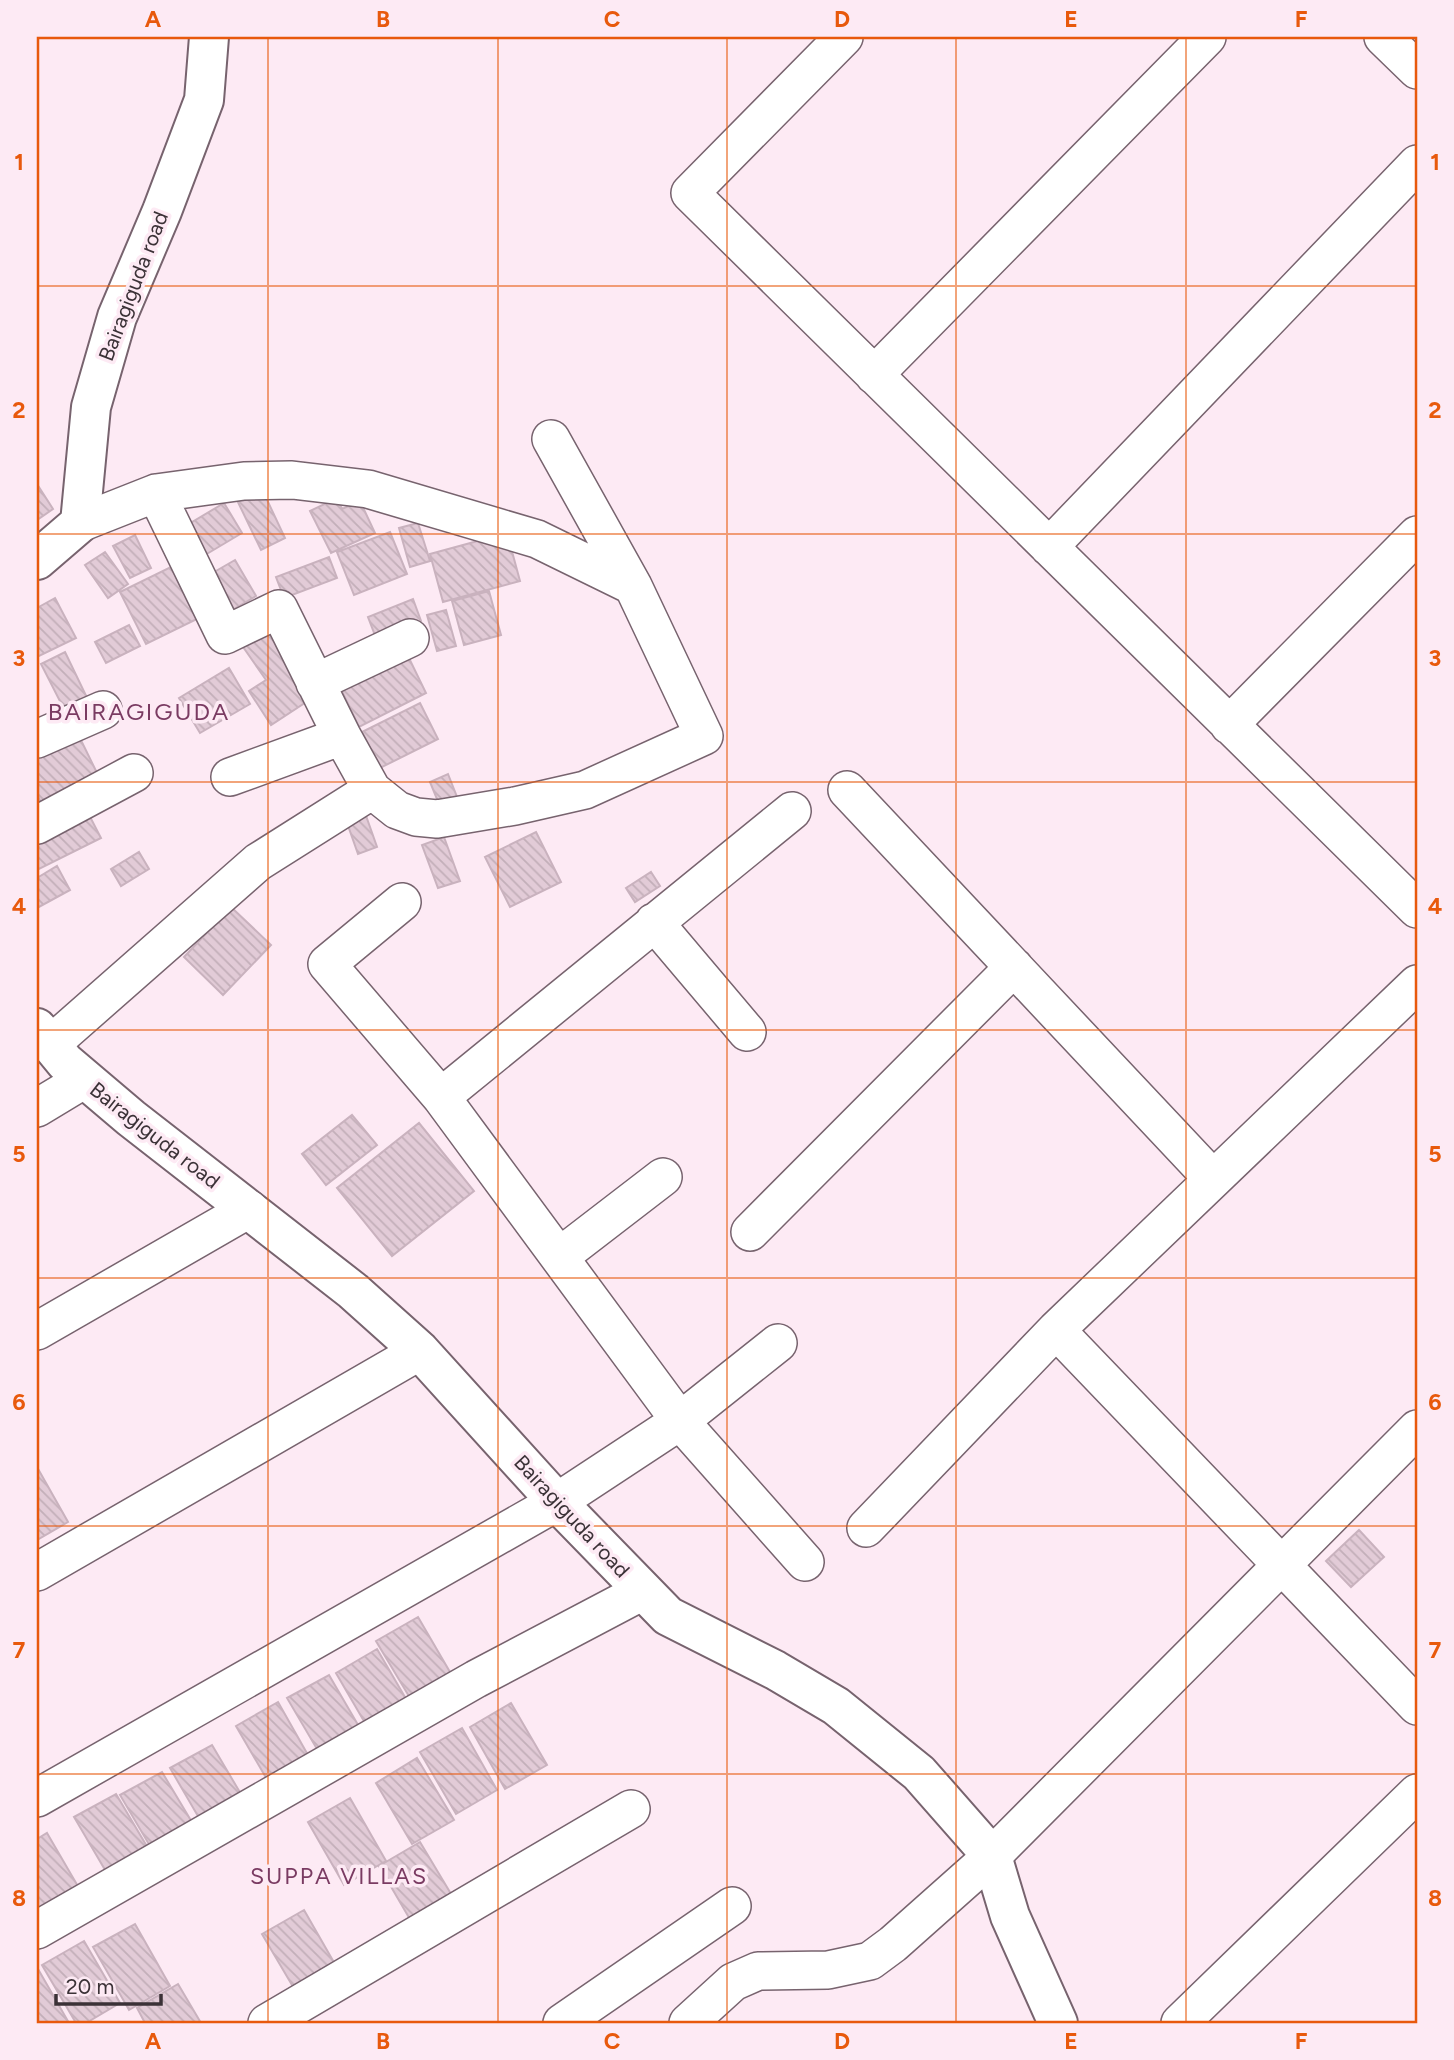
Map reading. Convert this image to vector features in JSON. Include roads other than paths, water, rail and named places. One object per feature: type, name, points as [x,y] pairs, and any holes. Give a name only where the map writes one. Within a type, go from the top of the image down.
[{"type":"street","points":[[844,37],[690,193],[1417,909]]},
{"type":"street","points":[[874,375],[1208,37]]},
{"type":"street","points":[[1384,37],[1417,70]]},
{"type":"street","name":"Bairagiguda road","points":[[80,523],[91,407],[117,317],[162,211],[204,100],[211,38]]},
{"type":"street","points":[[1049,547],[1417,164]]},
{"type":"street","points":[[156,493],[225,635],[279,609],[372,790],[397,810],[416,817],[437,819],[515,806],[586,790],[704,736],[633,586],[551,439]]},
{"type":"street","points":[[37,560],[80,523],[156,493],[244,481],[292,480],[368,489],[537,539],[633,586]]},
{"type":"street","points":[[1229,724],[1417,535]]},
{"type":"street","points":[[315,682],[410,638]]},
{"type":"street","points":[[37,739],[103,710]]},
{"type":"street","points":[[230,777],[342,736]]},
{"type":"street","points":[[37,824],[134,773]]},
{"type":"street","points":[[43,1037],[258,862],[372,790]]},
{"type":"street","points":[[848,790],[1213,1179]]},
{"type":"street","points":[[442,1097],[792,811]]},
{"type":"street","points":[[402,902],[327,964],[442,1097],[680,1422],[805,1562]]},
{"type":"street","points":[[654,922],[747,1032]]},
{"type":"street","points":[[750,1232],[1014,967]]},
{"type":"street","points":[[866,1528],[1056,1330],[1417,984]]},
{"type":"street","name":"Bairagiguda road","points":[[43,1037],[85,1079],[131,1118],[353,1291],[420,1351],[557,1502],[668,1616],[775,1670],[836,1706],[919,1773],[992,1856],[1010,1916],[1058,2023]]},
{"type":"street","points":[[37,1108],[85,1079]]},
{"type":"street","points":[[559,1257],[663,1177]]},
{"type":"street","points":[[37,1331],[250,1209]]},
{"type":"street","points":[[1056,1330],[1417,1706]]},
{"type":"street","points":[[37,1798],[557,1502],[680,1422],[778,1343]]},
{"type":"street","points":[[37,1572],[420,1351]]},
{"type":"street","points":[[688,2023],[733,1982],[758,1971],[828,1970],[870,1961],[893,1944],[992,1856],[1417,1429]]},
{"type":"street","points":[[37,1930],[464,1686],[643,1591]]},
{"type":"street","points":[[1180,2023],[1417,1793]]},
{"type":"street","points":[[267,2023],[631,1809]]},
{"type":"street","points":[[562,2023],[732,1906]]},
{"type":"district","name":"BAIRAGIGUDA","points":[[139,711]]},
{"type":"district","name":"SUPPA VILLAS","points":[[339,1876]]}]
